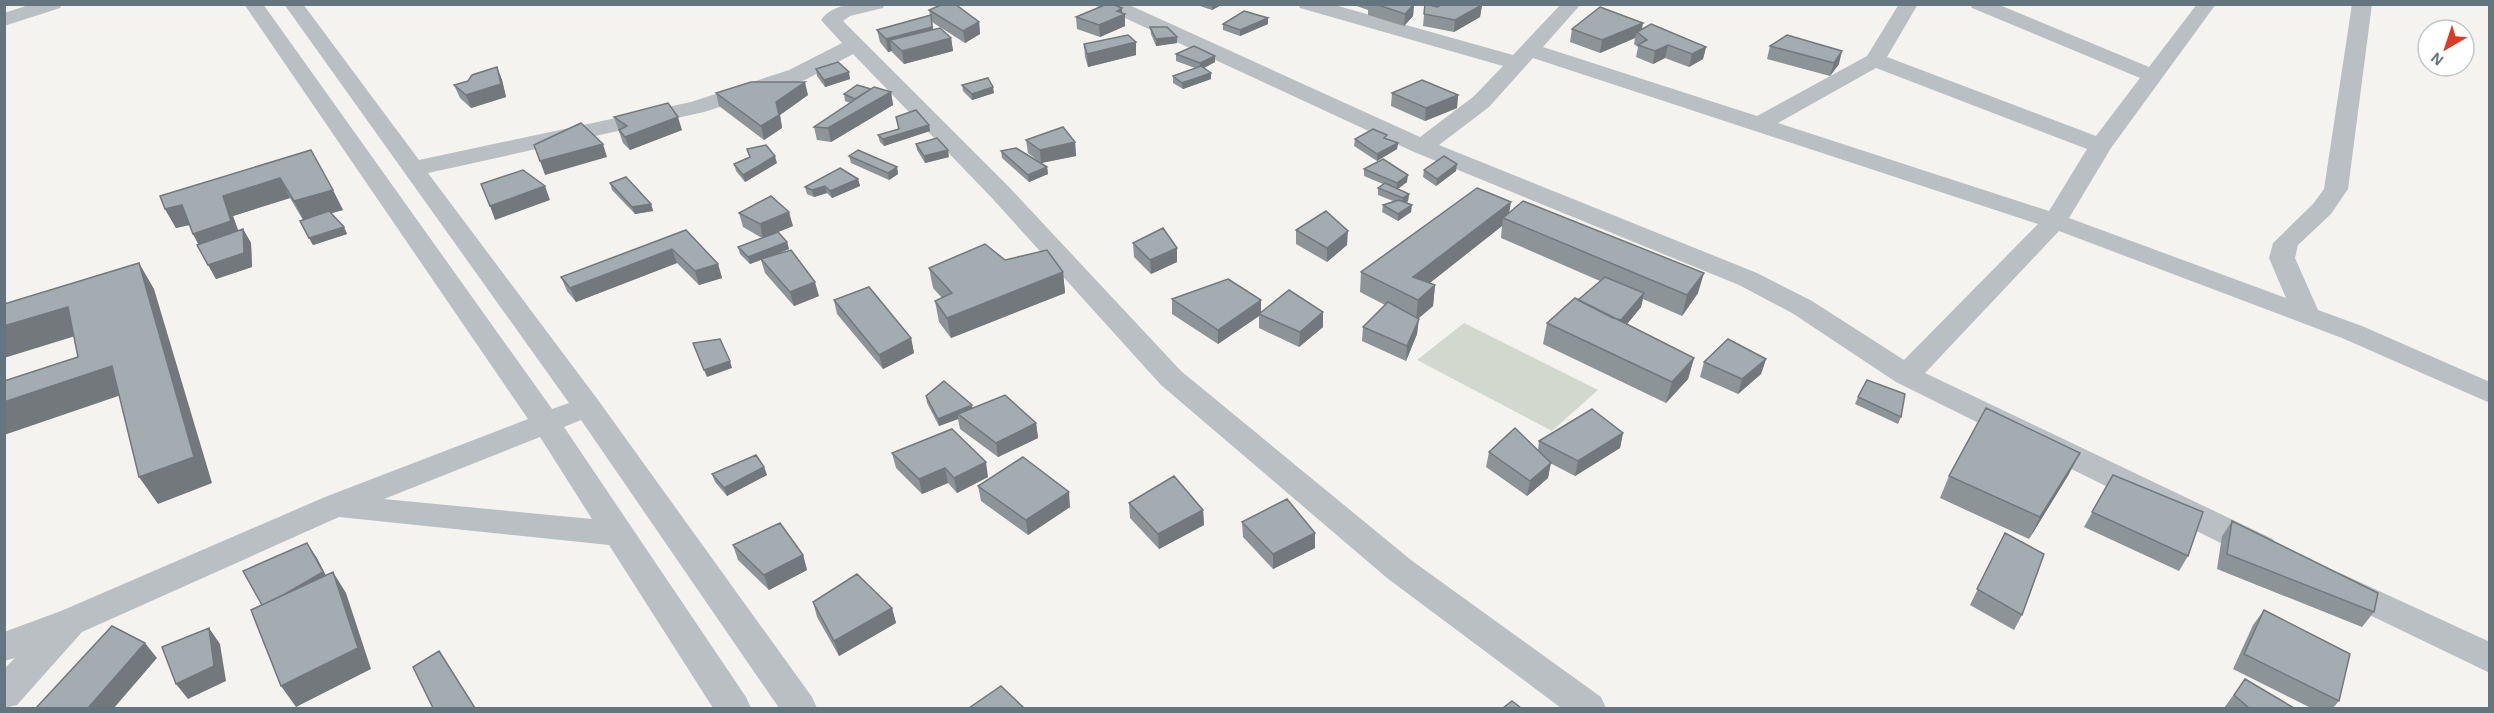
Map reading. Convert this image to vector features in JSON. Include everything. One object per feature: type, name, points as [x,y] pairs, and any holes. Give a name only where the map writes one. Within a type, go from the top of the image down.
[{"type":"street","points":[[4,8],[16,4]]},
{"type":"street","points":[[4,20],[53,4]]},
{"type":"street","points":[[253,4],[338,122],[546,423],[733,708]]},
{"type":"street","points":[[293,4],[587,407],[799,708]]},
{"type":"street","points":[[876,4],[843,12],[831,20],[1000,192],[1171,378],[1399,569],[1588,708]]},
{"type":"street","points":[[1105,4],[1119,8],[1422,147],[1748,279],[1802,308],[1906,375],[2288,561]]},
{"type":"street","points":[[1307,4],[1523,56],[1759,124],[2055,221],[2307,315],[2417,360],[2490,394]]},
{"type":"street","points":[[1422,147],[1481,102],[1572,4]]},
{"type":"street","points":[[1759,124],[1875,60],[1909,4]]},
{"type":"street","points":[[1979,4],[2153,76]]},
{"type":"street","points":[[1906,375],[2055,221],[2100,146],[2207,4]]},
{"type":"street","points":[[2307,315],[2283,258],[2286,243],[2322,209],[2336,189],[2362,4]]},
{"type":"street","points":[[412,169],[696,107],[797,75],[855,45]]},
{"type":"street","points":[[1875,60],[2100,146]]},
{"type":"street","points":[[338,122],[372,113]]},
{"type":"street","points":[[4,647],[73,621],[336,505],[587,407]]},
{"type":"street","points":[[336,505],[619,534]]},
{"type":"street","points":[[2320,576],[2490,659]]},
{"type":"street","points":[[4,694],[73,621]]},
{"type":"shaded area","points":[[1464,323],[1598,390],[1552,431],[1417,360]]},
{"type":"building","points":[[943,4],[955,4],[979,22],[963,31],[929,10]]},
{"type":"building","points":[[1107,4],[1122,8],[1117,11],[1125,14],[1099,25],[1076,17]]},
{"type":"building","points":[[1375,4],[1414,4],[1405,14]]},
{"type":"building","points":[[1425,4],[1437,7],[1443,4],[1482,5],[1455,20],[1424,14]]},
{"type":"building","points":[[1600,7],[1643,23],[1602,40],[1572,29]]},
{"type":"building","points":[[1244,11],[1268,18],[1240,30],[1223,24]]},
{"type":"building","points":[[931,15],[932,27],[886,39],[877,30]]},
{"type":"building","points":[[1651,24],[1706,47],[1692,54],[1668,45],[1655,51],[1638,45],[1647,40],[1637,32]]},
{"type":"building","points":[[1150,27],[1167,27],[1177,37],[1156,39]]},
{"type":"building","points":[[940,28],[951,38],[902,51],[890,40]]},
{"type":"building","points":[[1128,35],[1136,42],[1087,54],[1084,44]]},
{"type":"building","points":[[1787,35],[1842,51],[1834,63],[1770,46]]},
{"type":"building","points":[[1194,46],[1215,56],[1200,63],[1176,54]]},
{"type":"building","points":[[838,62],[849,72],[824,80],[816,69]]},
{"type":"building","points":[[1201,66],[1211,73],[1182,83],[1173,76]]},
{"type":"building","points":[[497,67],[501,84],[466,95],[454,85],[468,81],[472,75]]},
{"type":"building","points":[[988,78],[993,87],[972,94],[962,85]]},
{"type":"building","points":[[1422,80],[1458,95],[1426,108],[1392,93]]},
{"type":"building","points":[[751,82],[805,82],[776,102],[779,115],[761,126],[716,93]]},
{"type":"building","points":[[857,85],[871,89],[855,99],[844,94]]},
{"type":"building","points":[[874,87],[891,92],[828,128],[814,127]]},
{"type":"building","points":[[668,103],[678,117],[625,137],[619,130],[627,126],[614,117]]},
{"type":"building","points":[[916,110],[929,125],[883,139],[878,135],[899,129],[896,117]]},
{"type":"building","points":[[581,123],[603,144],[540,161],[534,145]]},
{"type":"building","points":[[1063,127],[1075,142],[1040,150],[1026,140]]},
{"type":"building","points":[[1373,129],[1387,135],[1384,138],[1398,143],[1377,154],[1355,139]]},
{"type":"building","points":[[937,138],[948,150],[924,156],[916,144]]},
{"type":"building","points":[[766,145],[775,156],[743,175],[734,164],[750,157],[747,149]]},
{"type":"building","points":[[1016,148],[1047,167],[1028,175],[1001,151]]},
{"type":"building","points":[[311,150],[333,190],[294,201],[280,178],[223,196],[231,221],[193,234],[182,205],[165,209],[160,196]]},
{"type":"building","points":[[858,150],[897,167],[888,173],[849,156]]},
{"type":"building","points":[[1444,156],[1457,164],[1437,179],[1424,170]]},
{"type":"building","points":[[1383,159],[1408,175],[1397,183],[1364,169]]},
{"type":"building","points":[[840,168],[858,179],[830,191],[825,186],[812,190],[805,187]]},
{"type":"building","points":[[523,170],[545,186],[490,206],[481,184]]},
{"type":"building","points":[[626,177],[651,204],[632,207],[610,183]]},
{"type":"building","points":[[1385,183],[1409,194],[1403,198],[1378,188]]},
{"type":"building","points":[[1477,188],[1511,202],[1413,277],[1435,285],[1418,300],[1361,272]]},
{"type":"building","points":[[771,196],[789,212],[760,224],[739,213]]},
{"type":"building","points":[[1399,200],[1412,205],[1398,214],[1383,205]]},
{"type":"building","points":[[1523,201],[1704,273],[1687,295],[1503,218]]},
{"type":"building","points":[[329,211],[344,227],[309,238],[300,221]]},
{"type":"building","points":[[1326,211],[1348,231],[1327,248],[1296,230]]},
{"type":"building","points":[[1163,228],[1177,248],[1150,260],[1133,243]]},
{"type":"building","points":[[243,229],[244,253],[208,265],[197,245]]},
{"type":"building","points":[[686,230],[718,264],[695,271],[672,249],[570,288],[561,277]]},
{"type":"building","points":[[778,232],[787,242],[748,257],[738,247]]},
{"type":"building","points":[[985,244],[1005,260],[1047,250],[1063,272],[947,318],[935,301],[952,293],[929,268]]},
{"type":"building","points":[[791,250],[815,282],[790,292],[761,259]]},
{"type":"building","points":[[139,263],[194,457],[139,477],[112,366],[4,402],[4,381],[78,357],[68,307],[4,326],[4,304]]},
{"type":"building","points":[[1605,277],[1644,293],[1621,320],[1578,300]]},
{"type":"building","points":[[1228,279],[1261,300],[1218,330],[1172,299]]},
{"type":"building","points":[[869,287],[911,338],[879,355],[834,300]]},
{"type":"building","points":[[1289,290],[1323,312],[1300,332],[1259,314]]},
{"type":"building","points":[[1575,298],[1694,358],[1672,382],[1547,323]]},
{"type":"building","points":[[1388,302],[1419,319],[1407,346],[1363,327]]},
{"type":"building","points":[[720,339],[730,361],[704,370],[693,343]]},
{"type":"building","points":[[1728,339],[1766,359],[1742,379],[1704,362]]},
{"type":"building","points":[[1867,380],[1905,394],[1901,417],[1858,397]]},
{"type":"building","points":[[944,381],[972,405],[938,419],[926,396]]},
{"type":"building","points":[[1005,395],[1036,423],[996,443],[958,414]]},
{"type":"building","points":[[1986,408],[2080,453],[2040,517],[1949,476]]},
{"type":"building","points":[[1592,409],[1623,433],[1578,461],[1539,441]]},
{"type":"building","points":[[1515,428],[1551,463],[1530,481],[1489,452]]},
{"type":"building","points":[[952,429],[986,462],[954,478],[945,468],[919,479],[892,453]]},
{"type":"building","points":[[756,455],[764,467],[724,488],[712,474]]},
{"type":"building","points":[[1023,457],[1069,492],[1026,520],[978,486]]},
{"type":"building","points":[[2113,475],[2203,512],[2188,556],[2092,512]]},
{"type":"building","points":[[1174,476],[1203,510],[1158,534],[1129,503]]},
{"type":"building","points":[[1287,499],[1315,533],[1273,554],[1242,522]]},
{"type":"building","points":[[2232,521],[2378,593],[2374,612],[2227,554]]},
{"type":"building","points":[[780,523],[803,555],[764,575],[733,545]]},
{"type":"building","points":[[2005,533],[2044,554],[2022,615],[1977,589]]},
{"type":"building","points":[[307,543],[323,572],[262,605],[243,571]]},
{"type":"building","points":[[333,572],[358,648],[281,686],[251,610]]},
{"type":"building","points":[[857,574],[892,608],[834,641],[813,602]]},
{"type":"building","points":[[2264,610],[2350,654],[2339,701],[2244,654]]},
{"type":"building","points":[[112,626],[145,643],[88,708],[36,708]]},
{"type":"building","points":[[209,628],[214,666],[176,684],[162,647]]},
{"type":"building","points":[[439,651],[475,708],[433,708],[413,667]]},
{"type":"building","points":[[2245,679],[2294,708],[2249,708],[2234,695]]},
{"type":"building","points":[[1001,686],[1024,708],[969,708]]},
{"type":"building","points":[[1512,701],[1521,708],[1503,708]]}]
